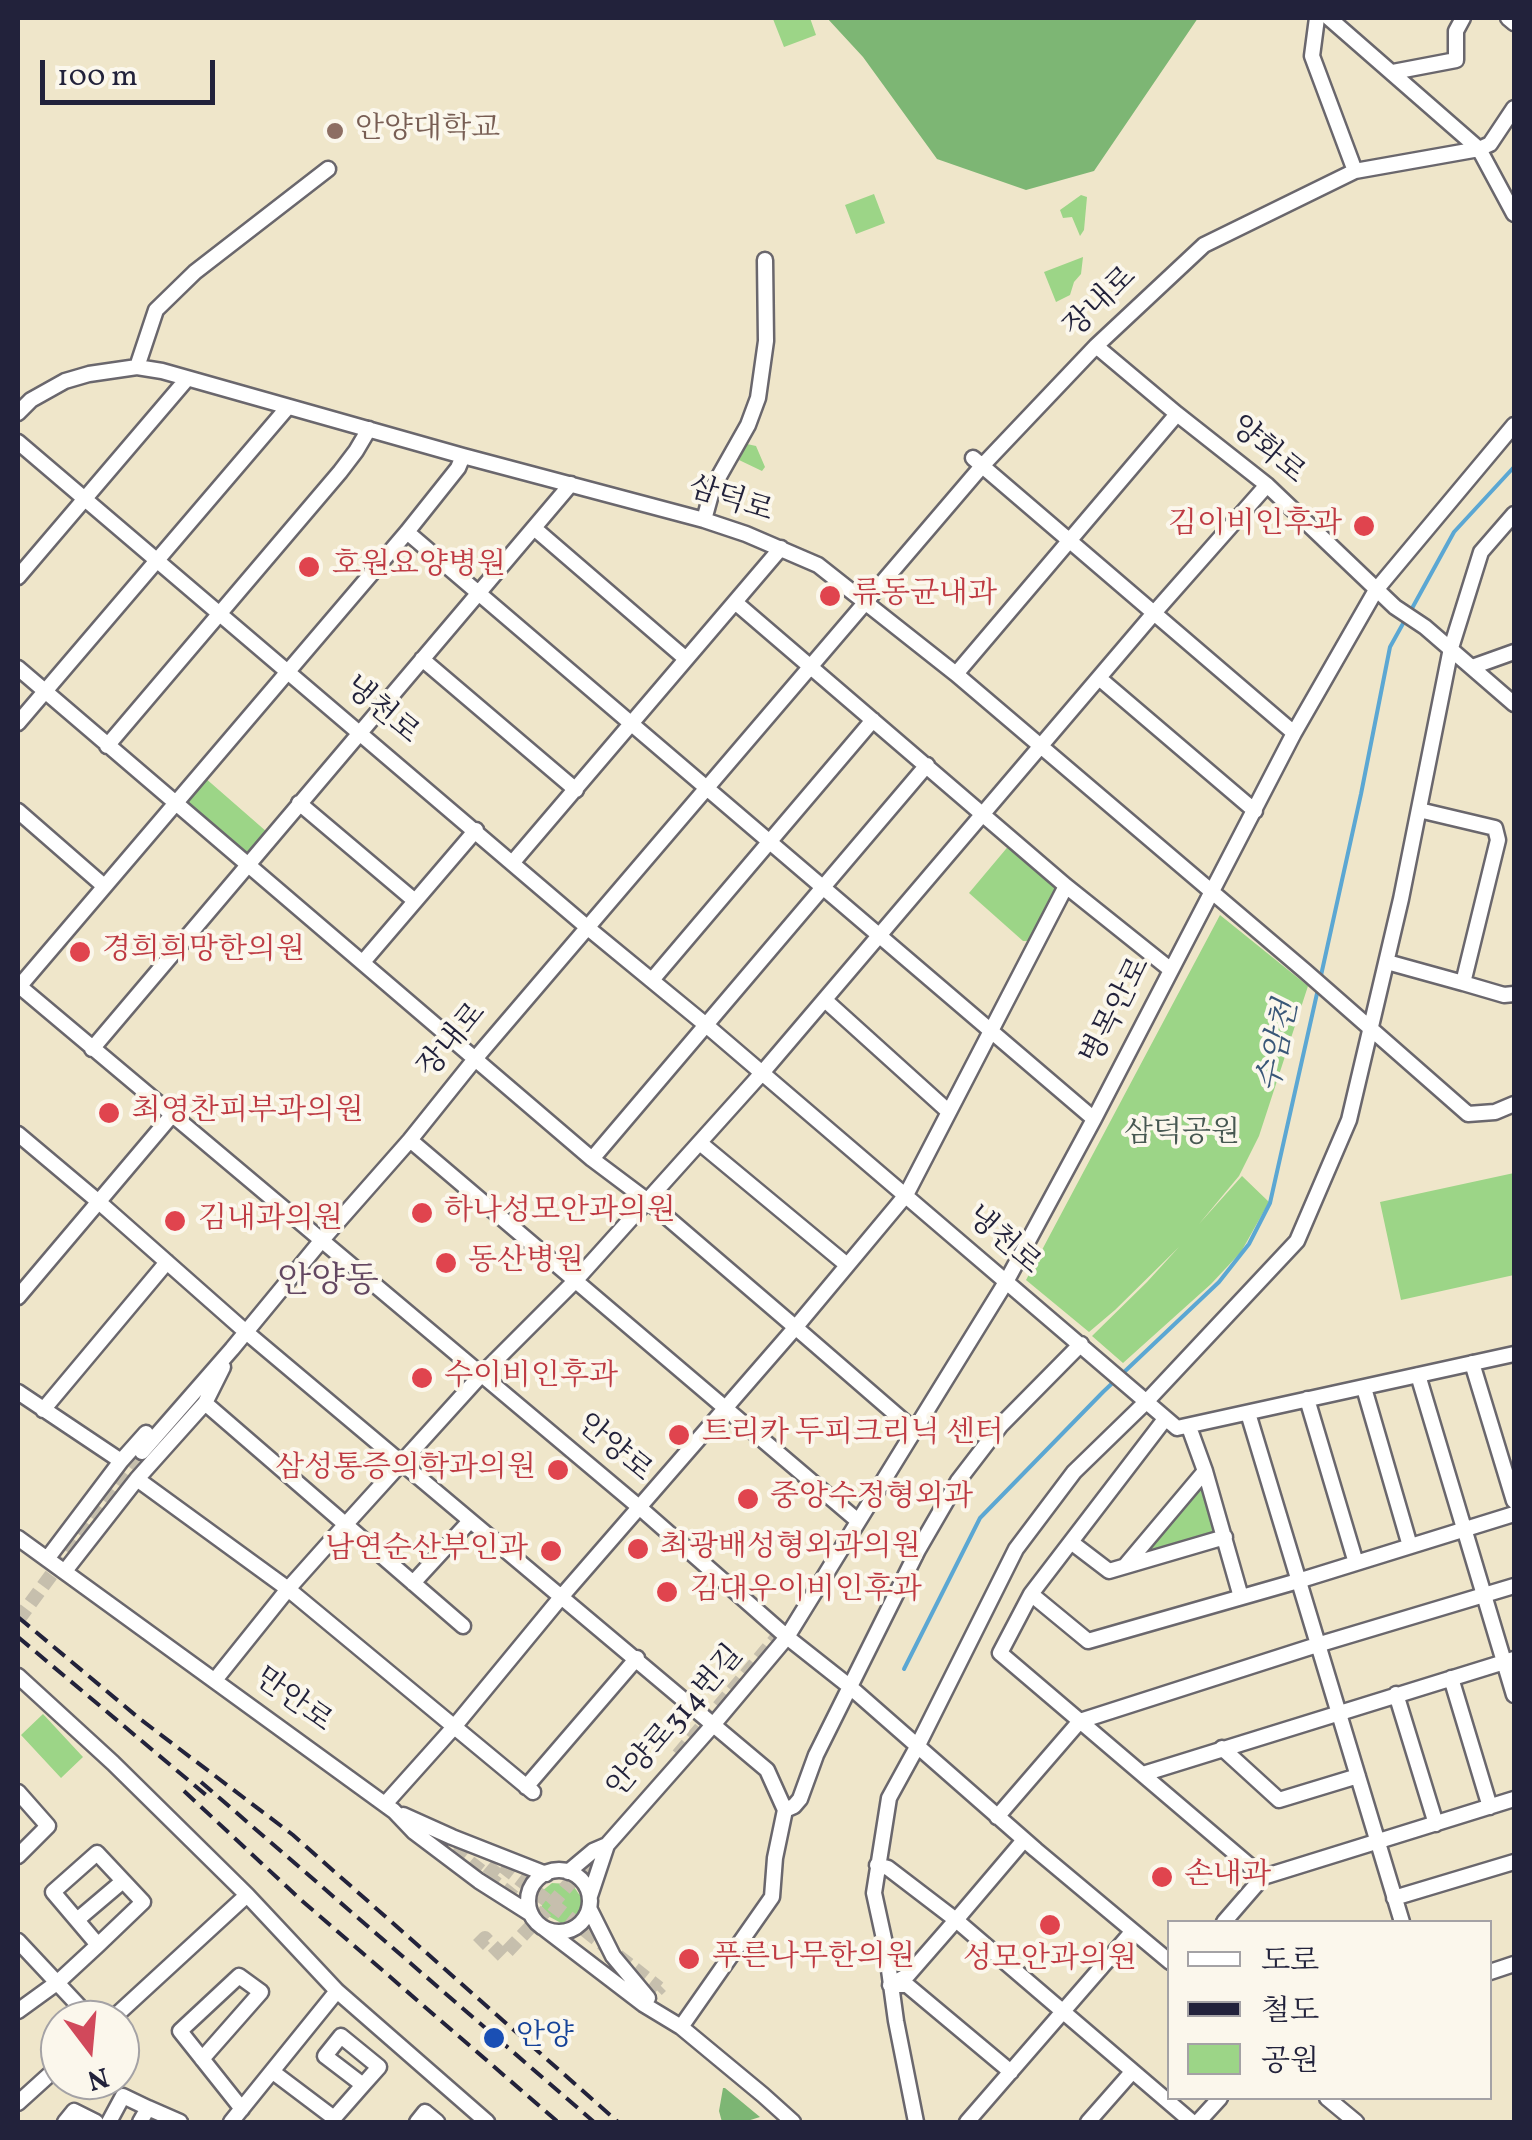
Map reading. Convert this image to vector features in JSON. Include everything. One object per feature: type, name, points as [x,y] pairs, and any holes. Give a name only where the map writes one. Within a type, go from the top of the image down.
[{"type":"street","points":[[1317,18],[1312,56],[1355,172]]},
{"type":"street","points":[[1329,18],[1479,149],[1514,214]]},
{"type":"street","points":[[1393,72],[1456,60],[1456,31],[1462,18]]},
{"type":"street","points":[[1508,18],[1514,22]]},
{"type":"street","points":[[1479,149],[1490,144],[1514,108]]},
{"type":"street","name":"장내로","points":[[142,1452],[867,602],[977,462],[1096,346],[1204,246],[1355,172],[1479,149]]},
{"type":"street","points":[[138,367],[156,310],[195,272],[328,169]]},
{"type":"street","points":[[704,520],[714,488],[758,398],[766,341],[765,260]]},
{"type":"street","name":"양화로","points":[[1096,346],[1267,485],[1394,607],[1450,648]]},
{"type":"street","name":"삼덕로","points":[[18,414],[32,400],[65,382],[120,368],[162,371],[704,520],[781,548],[818,565],[956,674],[1372,1030]]},
{"type":"street","points":[[18,577],[187,379]]},
{"type":"street","points":[[18,724],[288,407]]},
{"type":"street","points":[[956,674],[1176,414]]},
{"type":"street","name":"병목안로","points":[[787,1636],[1006,1282],[1294,733],[1376,590],[1514,424]]},
{"type":"street","points":[[108,746],[340,472],[369,429]]},
{"type":"street","name":"냉천로","points":[[18,442],[1165,1419]]},
{"type":"street","points":[[18,986],[407,532],[458,468],[463,456]]},
{"type":"street","points":[[977,462],[1294,733]]},
{"type":"street","points":[[92,1049],[571,484]]},
{"type":"street","points":[[215,1680],[346,1524],[762,1073],[1267,485]]},
{"type":"street","points":[[916,2122],[874,1893],[888,1798],[1016,1549],[1074,1472],[1146,1402],[1297,1241],[1349,1120],[1387,962],[1450,648],[1481,552],[1514,514]]},
{"type":"street","points":[[534,528],[686,659]]},
{"type":"street","points":[[407,532],[1094,1119]]},
{"type":"street","points":[[514,862],[781,548]]},
{"type":"street","points":[[735,602],[1066,886],[1171,970]]},
{"type":"street","points":[[1450,648],[1514,704]]},
{"type":"street","points":[[1472,667],[1514,652]]},
{"type":"street","points":[[422,659],[576,790]]},
{"type":"street","points":[[18,668],[914,1430]]},
{"type":"street","points":[[1099,678],[1255,811]]},
{"type":"street","points":[[652,980],[874,720]]},
{"type":"street","points":[[592,1158],[927,765]]},
{"type":"street","points":[[299,803],[414,901]]},
{"type":"street","points":[[1419,810],[1494,828],[1498,840],[1464,983]]},
{"type":"street","points":[[18,812],[104,886]]},
{"type":"street","points":[[363,962],[476,830]]},
{"type":"street","points":[[546,1874],[390,1808],[562,1596],[906,1195],[1066,886]]},
{"type":"street","points":[[1387,962],[1504,995],[1514,994]]},
{"type":"street","name":"안양로","points":[[18,986],[639,1508],[1167,1960]]},
{"type":"street","points":[[825,1000],[949,1112]]},
{"type":"street","points":[[1372,1030],[1468,1114],[1495,1112],[1514,1104]]},
{"type":"street","points":[[18,1297],[172,1115]]},
{"type":"street","points":[[410,1140],[858,1520]]},
{"type":"street","points":[[20,1142],[100,1203],[246,1332],[768,1770],[785,1810],[772,1897],[675,2024]]},
{"type":"street","points":[[700,1143],[847,1265]]},
{"type":"street","points":[[43,1410],[167,1262]]},
{"type":"street","points":[[785,1810],[800,1800],[816,1755],[849,1686],[958,1481],[1001,1425],[1081,1344]]},
{"type":"street","points":[[65,1571],[205,1403],[232,1350]]},
{"type":"street","points":[[47,1559],[121,1462],[192,1381],[232,1350]]},
{"type":"street","points":[[1263,1877],[1000,1654],[1030,1594],[1165,1419],[1177,1428],[1188,1427],[1514,1354]]},
{"type":"street","points":[[1472,1363],[1514,1501]]},
{"type":"street","points":[[1418,1375],[1485,1596],[1510,1660],[1514,1695]]},
{"type":"street","points":[[1364,1388],[1410,1546]]},
{"type":"street","points":[[18,1392],[121,1462]]},
{"type":"street","points":[[1307,1400],[1356,1563]]},
{"type":"street","points":[[205,1403],[463,1626]]},
{"type":"street","points":[[1248,1413],[1401,1920]]},
{"type":"street","points":[[1188,1427],[1205,1471],[1241,1598]]},
{"type":"street","points":[[1123,1568],[1205,1471]]},
{"type":"street","points":[[138,1479],[288,1589],[530,1790],[636,1658]]},
{"type":"street","points":[[1030,1594],[1088,1641],[1514,1514]]},
{"type":"street","points":[[413,1583],[470,1521]]},
{"type":"street","points":[[1071,1542],[1108,1571],[1225,1537]]},
{"type":"street","name":"만안로","points":[[18,1538],[390,1808],[414,1832],[479,1880],[531,1914]]},
{"type":"street","points":[[997,1817],[1080,1721],[1514,1586]]},
{"type":"street","name":"안양로314번길","points":[[608,1845],[787,1636]]},
{"type":"street","points":[[1143,1774],[1510,1660]]},
{"type":"street","points":[[18,1676],[113,1762],[337,1991],[487,2122]]},
{"type":"street","points":[[1451,1678],[1490,1807]]},
{"type":"street","points":[[18,1692],[34,1688]]},
{"type":"street","points":[[1396,1694],[1436,1824]]},
{"type":"street","points":[[1222,1748],[1278,1800],[1358,1776]]},
{"type":"street","points":[[1226,1920],[1263,1877],[1514,1799]]},
{"type":"street","points":[[18,1856],[48,1826],[20,1801]]},
{"type":"street","points":[[890,1985],[908,1975],[1024,1840]]},
{"type":"street","points":[[568,1872],[608,1845]]},
{"type":"street","points":[[545,1929],[567,1931],[585,1918],[608,1845]]},
{"type":"street","points":[[18,2011],[58,1982],[98,1945],[143,1902],[97,1853],[53,1892],[98,1945]]},
{"type":"street","points":[[1394,1898],[1514,1862]]},
{"type":"street","points":[[877,1866],[888,1868],[956,1920],[1167,2100]]},
{"type":"street","points":[[675,2024],[612,1956],[586,1886],[578,1877],[560,1870],[536,1881],[528,1902],[531,1914],[545,1929],[675,2024],[793,2122]]},
{"type":"street","points":[[77,1920],[123,1881]]},
{"type":"street","points":[[133,2000],[247,1895]]},
{"type":"street","points":[[968,2122],[1132,1932]]},
{"type":"street","points":[[18,1941],[74,2000]]},
{"type":"street","points":[[202,2059],[260,1992],[238,1976],[180,2031],[242,2110]]},
{"type":"street","points":[[890,1985],[907,1986],[1011,2072]]},
{"type":"street","points":[[231,2122],[337,1991]]},
{"type":"street","points":[[273,2072],[334,2118],[363,2085]]},
{"type":"street","points":[[1088,2122],[1132,2072]]},
{"type":"street","points":[[18,2103],[40,2083]]},
{"type":"street","points":[[109,2122],[123,2096],[180,2122]]},
{"type":"street","points":[[1167,2100],[1195,2122],[1218,2100]]},
{"type":"street","points":[[1329,2100],[1356,2122]]},
{"type":"street","points":[[140,2122],[148,2108]]},
{"type":"street","points":[[65,2122],[74,2111],[96,2122]]},
{"type":"street","points":[[416,2122],[425,2112],[437,2122]]},
{"type":"green space","points":[[810,18],[816,35],[784,47],[773,19]]},
{"type":"green space","points":[[827,18],[1198,18],[1094,171],[1026,190],[937,159],[863,57]]},
{"type":"green space","points":[[874,194],[885,223],[856,234],[845,205]]},
{"type":"green space","points":[[1081,195],[1087,197],[1080,236],[1072,217],[1063,218],[1060,210]]},
{"type":"green space","points":[[1083,257],[1081,274],[1070,295],[1056,302],[1044,272]]},
{"type":"green space","points":[[747,444],[756,446],[765,467],[762,471],[739,460]]},
{"type":"green space","points":[[204,777],[267,832],[246,855],[182,801]]},
{"type":"green space","points":[[1011,843],[1058,885],[1060,892],[1031,941],[1023,941],[969,893]]},
{"type":"green space","name":"삼덕공원","points":[[1220,915],[1308,986],[1259,1136],[1239,1176],[1199,1224],[1242,1176],[1269,1202],[1241,1252],[1123,1363],[1092,1336],[1179,1247],[1089,1332],[1026,1280]]},
{"type":"green space","points":[[1514,1173],[1514,1275],[1401,1300],[1380,1202]]},
{"type":"green space","points":[[1201,1485],[1216,1536],[1145,1559],[1143,1553]]},
{"type":"green space","points":[[43,1714],[83,1757],[61,1778],[21,1735]]},
{"type":"green space","points":[[552,1883],[568,1884],[581,1897],[582,1911],[571,1922],[561,1923],[548,1916],[542,1907],[542,1891]]},
{"type":"green space","points":[[723,2088],[760,2117],[722,2122],[719,2111]]},
{"type":"waterway","name":"수암천","points":[[1410,612],[1454,532],[1514,467]]},
{"type":"waterway","name":"수암천","points":[[1320,980],[1390,647],[1405,620]]},
{"type":"waterway","name":"수암천","points":[[904,1669],[980,1518],[1103,1392],[1219,1282],[1249,1244],[1270,1203],[1318,989]]},
{"type":"tunnel","points":[[18,1620],[142,1452]]},
{"type":"tunnel","points":[[678,1755],[782,1627]]},
{"type":"tunnel","points":[[437,1836],[515,1898]]},
{"type":"tunnel","points":[[478,1945],[485,1938],[503,1956],[590,1859]]},
{"type":"tunnel","points":[[488,1876],[499,1863],[659,1988]]},
{"type":"tunnel","points":[[642,2005],[661,1986]]},
{"type":"railway","points":[[18,1617],[140,1719],[293,1835],[618,2122]]},
{"type":"railway","points":[[18,1637],[206,1795]]},
{"type":"railway","points":[[201,1782],[594,2122]]},
{"type":"railway","points":[[184,1791],[300,1899],[558,2122]]},
{"type":"place","name":"안양대학교","points":[[335,131]]},
{"type":"place","name":"김이비인후과","points":[[1364,526]]},
{"type":"place","name":"호원요양병원","points":[[309,567]]},
{"type":"place","name":"류동균내과","points":[[830,596]]},
{"type":"place","name":"경희희망한의원","points":[[80,952]]},
{"type":"place","name":"최영찬피부과의원","points":[[109,1113]]},
{"type":"place","name":"하나성모안과의원","points":[[422,1213]]},
{"type":"place","name":"김내과의원","points":[[175,1221]]},
{"type":"place","name":"동산병원","points":[[446,1263]]},
{"type":"place","name":"수이비인후과","points":[[422,1378]]},
{"type":"place","name":"트리카 두피크리닉 센터","points":[[679,1435]]},
{"type":"place","name":"삼성통증의학과의원","points":[[558,1470]]},
{"type":"place","name":"중앙수정형외과","points":[[748,1499]]},
{"type":"place","name":"최광배성형외과의원","points":[[638,1549]]},
{"type":"place","name":"남연순산부인과","points":[[551,1551]]},
{"type":"place","name":"김대우이비인후과","points":[[667,1592]]},
{"type":"place","name":"손내과","points":[[1162,1877]]},
{"type":"place","name":"성모안과의원","points":[[1050,1925]]},
{"type":"place","name":"푸른나무한의원","points":[[689,1959]]},
{"type":"place","name":"안양","points":[[494,2038]]},
{"type":"district","name":"안양동","points":[[328,1285]]}]
